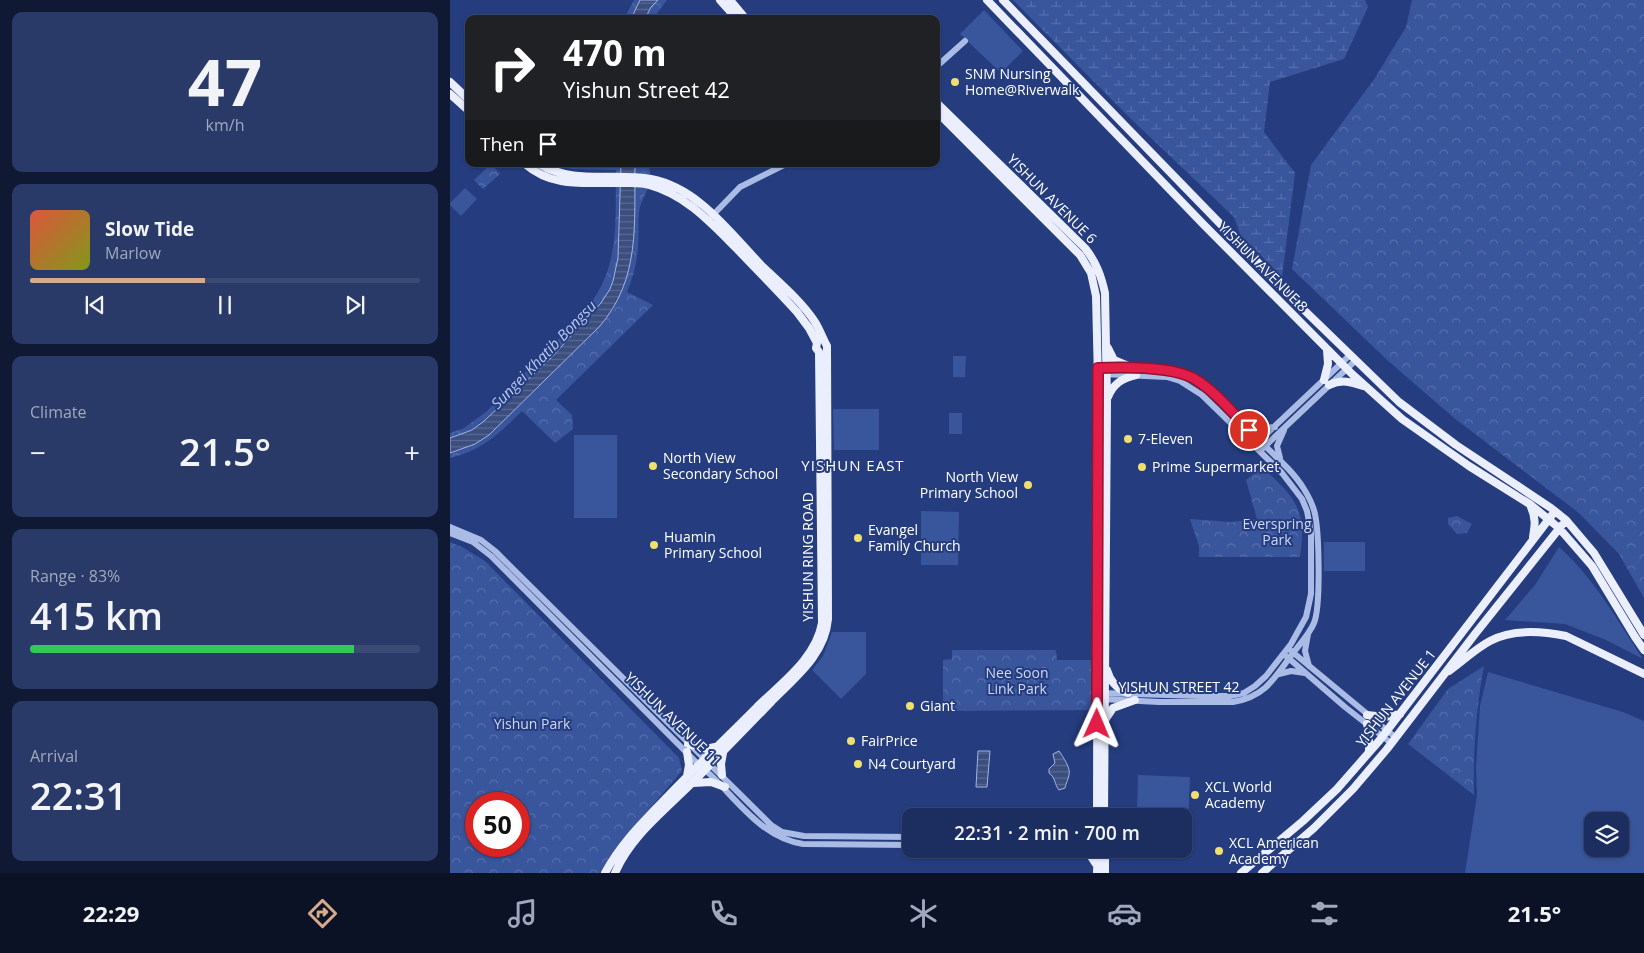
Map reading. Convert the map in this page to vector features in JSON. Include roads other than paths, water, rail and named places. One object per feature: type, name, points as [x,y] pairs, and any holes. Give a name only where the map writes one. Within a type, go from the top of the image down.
[{"type":"main road","points":[[720,0],[733,15]]},
{"type":"main road","points":[[730,0],[743,15]]},
{"type":"main road","name":"YISHUN AVENUE 8","points":[[987,0],[1343,366],[1402,418],[1469,466],[1531,505],[1548,518]]},
{"type":"main road","name":"YISHUN AVENUE 8","points":[[1003,0],[1399,402],[1456,445],[1556,511]]},
{"type":"main road","points":[[450,82],[465,96]]},
{"type":"main road","points":[[450,94],[465,107]]},
{"type":"main road","name":"YISHUN AVENUE 6","points":[[940,106],[1080,255],[1087,265],[1094,282],[1106,400],[1106,620],[1105,664],[1101,696],[1099,808]]},
{"type":"main road","name":"YISHUN AVENUE 6","points":[[940,116],[1085,248],[1095,262],[1105,293],[1098,638],[1104,722],[1099,808]]},
{"type":"main road","name":"YISHUN RING ROAD","points":[[529,167],[554,181],[617,180],[670,184],[711,217],[797,312],[822,347],[828,394],[824,524],[828,619],[826,633],[821,644],[811,661],[721,748],[702,761],[631,834],[612,859],[606,873]]},
{"type":"main road","name":"YISHUN RING ROAD","points":[[545,167],[569,180]]},
{"type":"main road","points":[[1105,341],[1114,360],[1134,371],[1111,390],[1106,400]]},
{"type":"main road","points":[[1327,350],[1327,382],[1346,381],[1367,388]]},
{"type":"main road","points":[[1531,505],[1536,523],[1532,541]]},
{"type":"main road","points":[[1556,511],[1594,553],[1643,634],[1635,637]]},
{"type":"main road","name":"YISHUN AVENUE 1","points":[[1242,873],[1304,821],[1337,789],[1385,734],[1548,518],[1556,511]]},
{"type":"main road","points":[[1548,518],[1592,566],[1644,650]]},
{"type":"main road","name":"YISHUN AVENUE 1","points":[[1262,873],[1314,828],[1353,789],[1566,520]]},
{"type":"main road","points":[[1098,638],[1103,635],[1103,626],[1106,620]]},
{"type":"main road","points":[[1442,677],[1490,641],[1514,632],[1566,636],[1644,674]]},
{"type":"main road","points":[[1105,664],[1108,675],[1119,690],[1128,693]]},
{"type":"main road","points":[[1104,722],[1113,708],[1135,700]]},
{"type":"main road","points":[[1367,716],[1385,717],[1400,714]]},
{"type":"main road","points":[[1367,724],[1369,752]]},
{"type":"main road","points":[[687,776],[690,765],[687,748],[721,748],[722,775]]},
{"type":"main road","name":"YISHUN RING ROAD","points":[[615,873],[630,848],[650,825],[708,767],[721,748]]},
{"type":"main road","points":[[692,783],[711,782],[724,788]]},
{"type":"main road","points":[[1091,858],[1097,869]]},
{"type":"main road","points":[[1105,858],[1105,873]]},
{"type":"street","points":[[940,63],[965,41]]},
{"type":"street","points":[[711,217],[740,187],[780,167]]},
{"type":"street","points":[[1262,443],[1285,427],[1353,357]]},
{"type":"street","name":"YISHUN STREET 42","points":[[1101,696],[1128,693],[1230,696],[1244,693],[1261,681],[1308,633],[1317,611],[1317,524],[1305,491],[1282,462],[1202,384],[1192,378],[1171,371],[1102,371]]},
{"type":"street","name":"YISHUN STREET 42","points":[[1101,696],[1135,700],[1197,702],[1233,702],[1244,700],[1260,692],[1275,676],[1300,629],[1310,605],[1310,522],[1302,499],[1292,484],[1207,399],[1191,386],[1167,377],[1134,371]]},
{"type":"street","points":[[1257,448],[1275,427],[1327,382]]},
{"type":"street","points":[[1242,422],[1261,428],[1275,427]]},
{"type":"street","points":[[1282,462],[1277,446],[1285,427]]},
{"type":"street","name":"YISHUN AVENUE 11","points":[[450,527],[481,540],[495,551],[640,700],[679,744],[687,748],[702,761],[724,788],[768,831],[790,842],[817,844],[902,844]]},
{"type":"street","name":"YISHUN AVENUE 11","points":[[450,533],[473,542],[491,556],[615,681],[681,736],[687,748]]},
{"type":"street","points":[[1308,633],[1305,651],[1308,670]]},
{"type":"street","points":[[1288,653],[1367,724],[1393,740]]},
{"type":"street","points":[[1275,676],[1283,672],[1308,670],[1332,686],[1385,734]]},
{"type":"street","points":[[679,744],[681,736]]},
{"type":"street","name":"YISHUN AVENUE 11","points":[[708,767],[722,775],[753,809],[771,825],[787,834],[804,836],[902,837]]},
{"type":"place","name":"SNM Nursing Home@Riverwalk","points":[[955,82]]},
{"type":"place","name":"7-Eleven","points":[[1128,439]]},
{"type":"place","name":"North View Secondary School","points":[[653,466]]},
{"type":"place","name":"Prime Supermarket","points":[[1142,467]]},
{"type":"place","name":"North View Primary School","points":[[1028,485]]},
{"type":"place","name":"Evangel Family Church","points":[[858,538]]},
{"type":"place","name":"Huamin Primary School","points":[[654,545]]},
{"type":"place","name":"Giant","points":[[910,706]]},
{"type":"place","name":"FairPrice","points":[[851,741]]},
{"type":"place","name":"N4 Courtyard","points":[[858,764]]},
{"type":"place","name":"XCL World Academy","points":[[1195,795]]},
{"type":"place","name":"XCL American Academy","points":[[1219,851]]},
{"type":"district","name":"YISHUN EAST","points":[[853,466]]},
{"type":"water label","name":"Sungei Khatib Bongsu","points":[[544,355]]},
{"type":"park label","name":"Everspring Park","points":[[1277,532]]},
{"type":"park label","name":"Nee Soon Link Park","points":[[1017,682]]},
{"type":"park label","name":"Yishun Park","points":[[532,724]]}]
